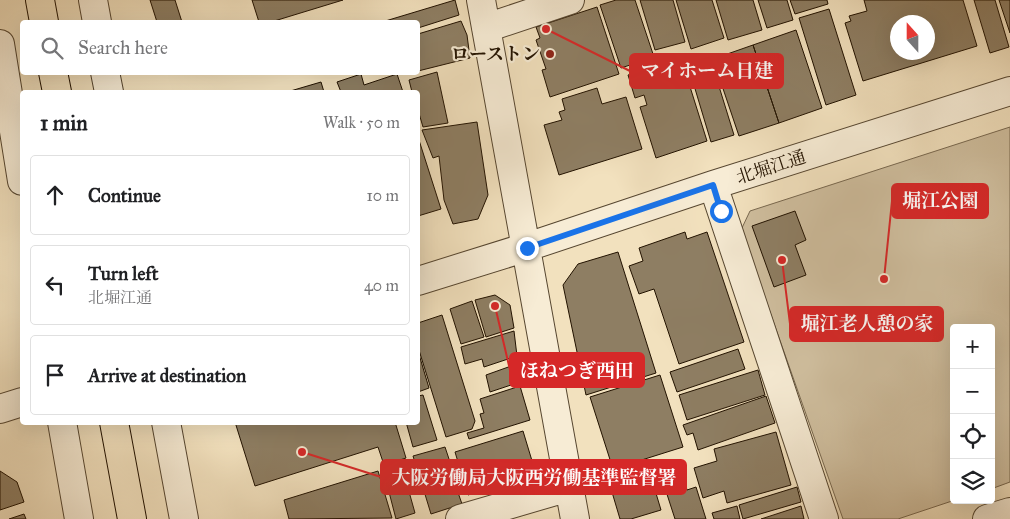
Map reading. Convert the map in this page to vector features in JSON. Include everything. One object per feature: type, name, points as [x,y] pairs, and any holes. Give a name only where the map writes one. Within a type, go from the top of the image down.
[{"type":"main road","points":[[40,0],[44,20]]},
{"type":"main road","points":[[54,75],[57,90]]},
{"type":"main road","points":[[115,425],[132,519]]},
{"type":"street","points":[[93,0],[97,20]]},
{"type":"street","points":[[481,0],[575,519]]},
{"type":"street","points":[[486,28],[570,0]]},
{"type":"street","points":[[0,44],[20,169]]},
{"type":"street","points":[[106,75],[109,90]]},
{"type":"street","name":"北堀江通","points":[[420,280],[527,248],[713,185],[1010,91]]},
{"type":"street","points":[[713,185],[824,519]]},
{"type":"street","points":[[0,409],[20,403]]},
{"type":"street","points":[[63,425],[79,519]]},
{"type":"street","points":[[167,425],[184,519]]},
{"type":"street","points":[[460,519],[570,486]]},
{"type":"street","points":[[987,519],[1010,512]]},
{"type":"shaded area","points":[[1010,127],[1010,482],[995,488],[995,324],[950,324],[950,502],[898,519],[843,519],[741,230],[750,211]]},
{"type":"building","points":[[150,0],[175,0],[181,20],[156,20]]},
{"type":"building","points":[[252,0],[343,0],[278,20],[258,20]]},
{"type":"building","points":[[455,0],[459,15],[420,27],[420,20],[389,20]]},
{"type":"building","points":[[616,0],[635,0],[654,57],[621,68],[600,5]]},
{"type":"building","points":[[640,0],[673,0],[685,42],[655,50]]},
{"type":"building","points":[[676,0],[712,0],[724,38],[691,49]]},
{"type":"building","points":[[716,0],[753,0],[762,30],[728,40]]},
{"type":"building","points":[[758,0],[787,0],[793,20],[767,28]]},
{"type":"building","points":[[790,0],[827,0],[828,4],[795,14]]},
{"type":"building","points":[[864,0],[963,0],[977,46],[935,59],[935,15],[890,15],[890,60],[931,60],[863,81],[845,23],[851,21],[849,16],[867,11]]},
{"type":"building","points":[[974,0],[995,0],[1009,47],[990,53]]},
{"type":"building","points":[[999,0],[1010,0],[1010,33]]},
{"type":"building","points":[[597,7],[619,74],[550,97],[542,70],[546,69],[536,40],[540,38],[536,27]]},
{"type":"building","points":[[829,9],[856,95],[826,105],[799,18]]},
{"type":"building","points":[[461,21],[467,35],[470,58],[420,70],[420,33]]},
{"type":"building","points":[[796,30],[822,108],[779,123],[753,45]]},
{"type":"building","points":[[753,45],[779,123],[739,136],[713,59]]},
{"type":"building","points":[[709,54],[734,135],[711,142],[687,62]]},
{"type":"building","points":[[681,58],[707,141],[656,158],[640,107],[647,105],[644,95],[635,98],[628,75]]},
{"type":"building","points":[[437,72],[448,123],[423,127],[420,117],[420,90],[412,90],[409,80]]},
{"type":"building","points":[[361,75],[364,85],[397,75],[402,90],[340,90],[337,82]]},
{"type":"building","points":[[321,82],[323,90],[294,90]]},
{"type":"building","points":[[597,88],[602,104],[626,97],[642,149],[559,175],[544,125],[562,120],[559,112],[565,110],[562,99]]},
{"type":"building","points":[[477,122],[488,195],[478,219],[453,224],[444,200],[439,156],[433,158],[422,130]]},
{"type":"building","points":[[420,143],[441,209],[420,215]]},
{"type":"building","points":[[795,211],[806,240],[795,245],[806,275],[774,287],[752,226]]},
{"type":"building","points":[[685,232],[687,239],[707,232],[744,342],[679,364],[654,289],[639,294],[629,266],[643,261],[639,248]]},
{"type":"building","points":[[618,252],[656,373],[586,395],[563,285],[578,264]]},
{"type":"building","points":[[495,295],[510,305],[514,328],[486,337],[475,300]]},
{"type":"building","points":[[472,301],[484,337],[461,344],[450,309]]},
{"type":"building","points":[[442,315],[475,421],[472,429],[446,437],[420,353],[420,322]]},
{"type":"building","points":[[514,331],[517,356],[484,367],[482,359],[465,364],[461,347]]},
{"type":"building","points":[[738,349],[745,369],[677,392],[670,372]]},
{"type":"building","points":[[420,358],[429,388],[420,391]]},
{"type":"building","points":[[514,365],[517,383],[490,392],[486,375]]},
{"type":"building","points":[[758,370],[765,395],[687,420],[679,395]]},
{"type":"building","points":[[660,375],[683,447],[613,469],[590,397]]},
{"type":"building","points":[[520,386],[530,420],[469,439],[467,433],[484,428],[480,414],[484,413],[480,399]]},
{"type":"building","points":[[423,395],[437,440],[413,447],[407,425],[420,425],[420,396]]},
{"type":"building","points":[[766,396],[775,423],[698,450],[693,433],[687,435],[683,425]]},
{"type":"building","points":[[236,425],[396,425],[406,458],[384,465],[378,447],[255,486]]},
{"type":"building","points":[[523,431],[536,474],[468,495],[455,452]]},
{"type":"building","points":[[776,432],[791,485],[727,503],[724,491],[703,498],[694,468],[717,461],[714,449]]},
{"type":"building","points":[[445,447],[450,462],[430,469],[433,478],[421,482],[413,456]]},
{"type":"building","points":[[649,470],[661,510],[631,519],[620,519],[609,482]]},
{"type":"building","points":[[0,471],[17,482],[24,502],[0,510]]},
{"type":"building","points":[[378,471],[392,518],[289,519],[284,500]]},
{"type":"building","points":[[684,479],[687,490],[696,487],[706,519],[675,519],[664,485]]},
{"type":"building","points":[[454,481],[462,504],[431,514],[424,491]]},
{"type":"building","points":[[797,487],[801,502],[743,519],[739,505]]},
{"type":"building","points":[[408,488],[415,513],[396,519],[389,492]]},
{"type":"building","points":[[737,506],[740,519],[714,519],[712,513]]},
{"type":"building","points":[[801,506],[804,519],[761,519]]},
{"type":"building","points":[[24,514],[26,519],[9,519]]},
{"type":"place","name":"マイホーム日建","points":[[546,29]]},
{"type":"place","name":"ローストン","points":[[550,54]]},
{"type":"place","name":"堀江老人憩の家","points":[[782,260]]},
{"type":"place","name":"堀江公園","points":[[884,279]]},
{"type":"place","name":"ほねつぎ西田","points":[[495,306]]},
{"type":"place","name":"大阪労働局大阪西労働基準監督署","points":[[302,452]]},
{"type":"route","points":[[527,248],[713,185],[721,211]]}]
